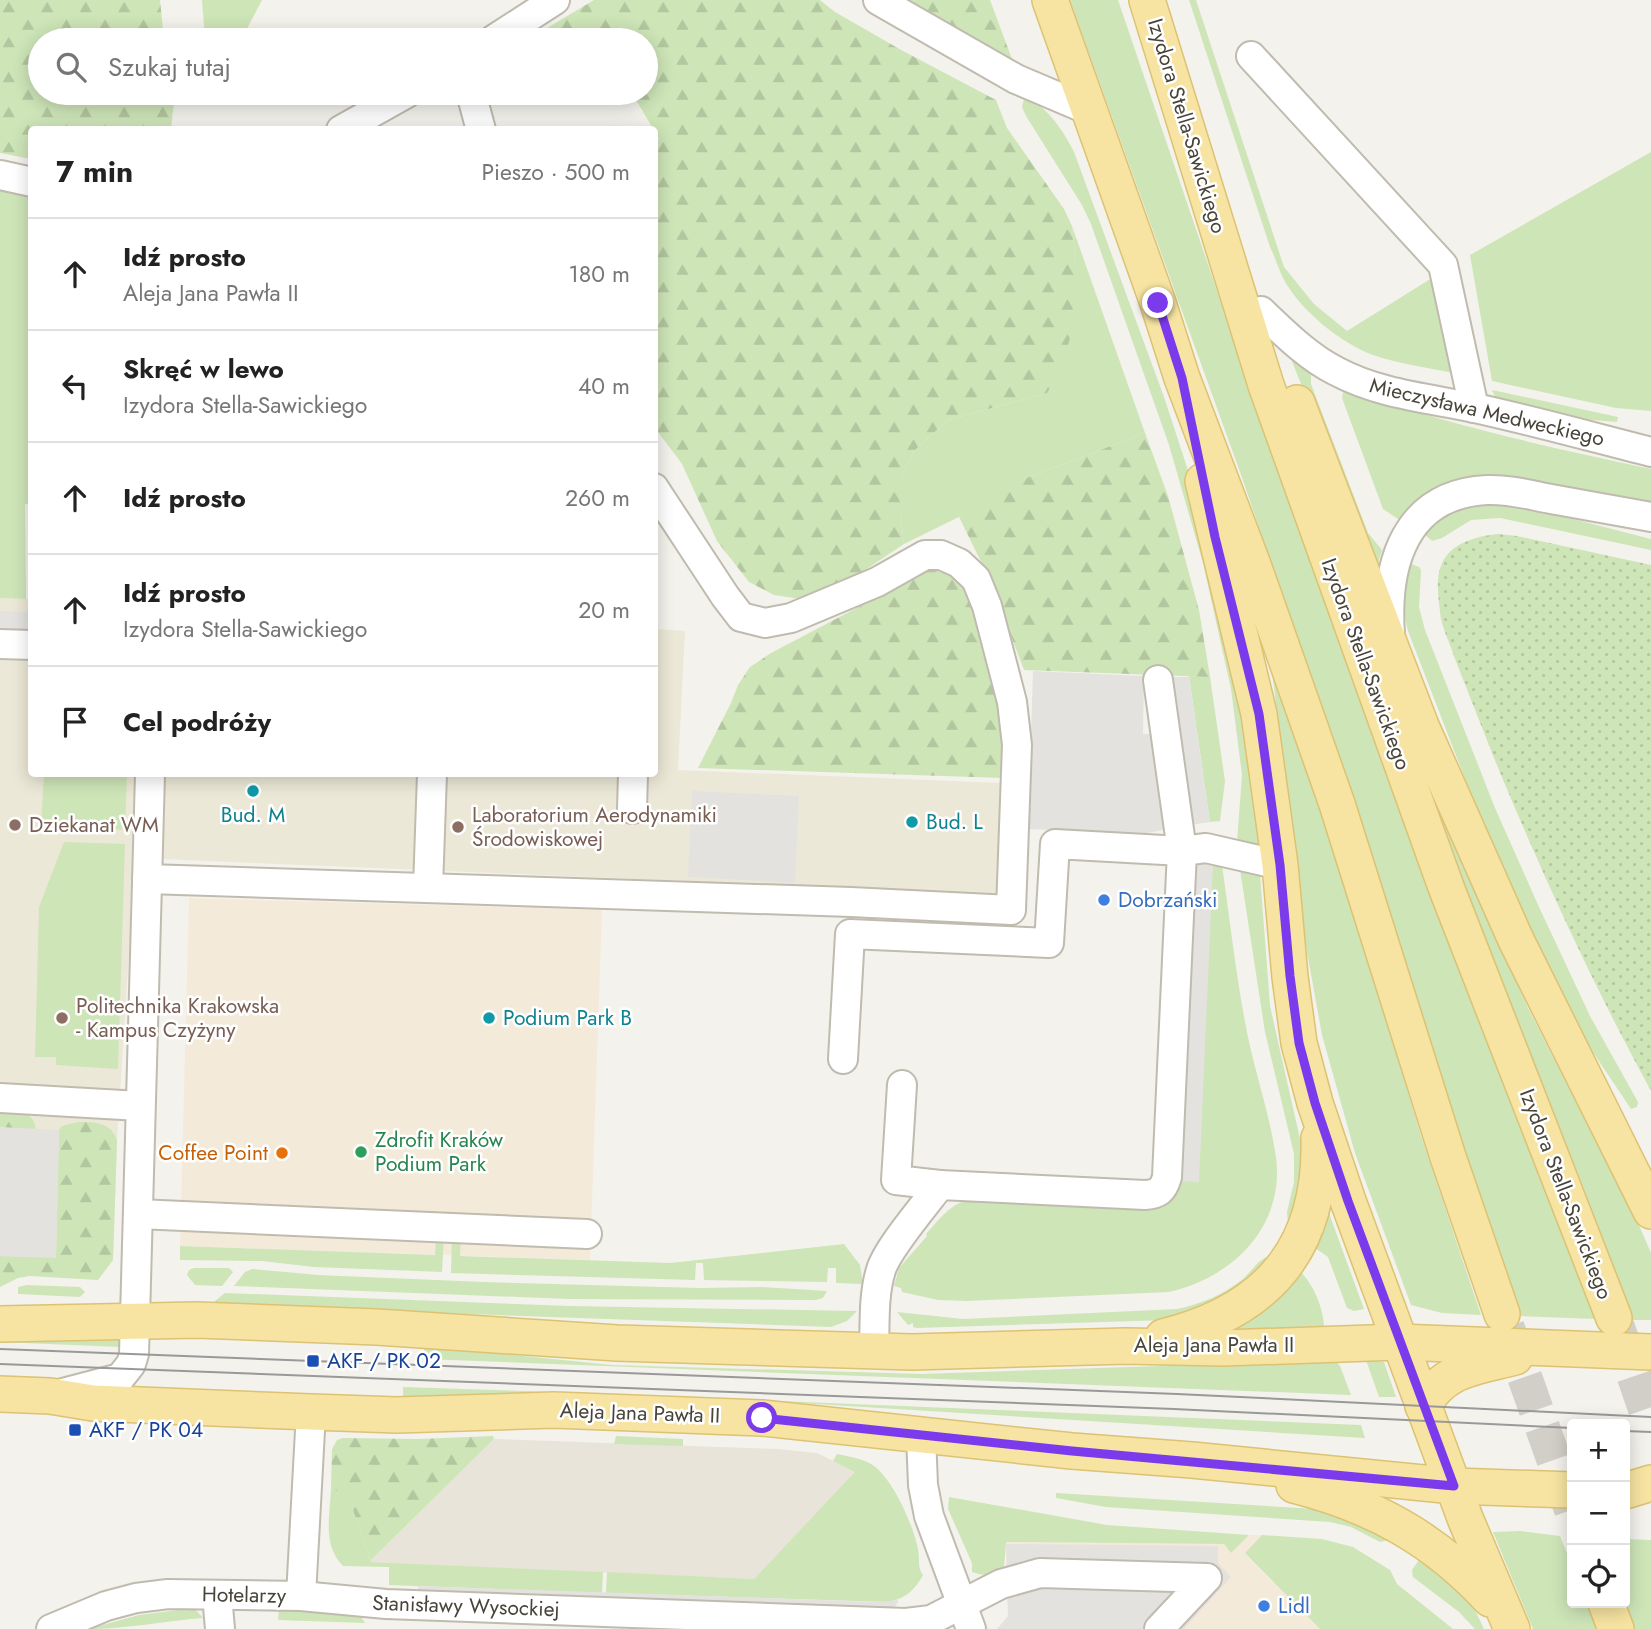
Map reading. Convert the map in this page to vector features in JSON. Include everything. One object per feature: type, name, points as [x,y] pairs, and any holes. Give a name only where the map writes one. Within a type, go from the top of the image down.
[{"type":"main road","points":[[1050,0],[1182,378],[1254,565],[1337,804],[1444,1144],[1502,1314]]},
{"type":"main road","name":"Izydora Stella-Sawickiego","points":[[1147,0],[1266,386],[1446,887],[1614,1318]]},
{"type":"main road","points":[[1233,272],[1261,311],[1422,726],[1516,940],[1648,1203]]},
{"type":"main road","points":[[1182,378],[1215,537],[1259,714],[1280,865],[1299,1043],[1315,1103],[1399,1342],[1509,1623]]},
{"type":"main road","points":[[1126,1346],[1171,1336],[1226,1315],[1255,1297],[1284,1268],[1306,1226],[1316,1189],[1319,1152],[1315,1103]]},
{"type":"main road","name":"Aleja Jana Pawła II","points":[[0,1324],[197,1320],[377,1327],[617,1343],[874,1352],[1126,1346],[1223,1348],[1399,1342],[1651,1352]]},
{"type":"main road","name":"Aleja Jana Pawła II","points":[[1423,1406],[1440,1382],[1454,1374],[1547,1348]]},
{"type":"main road","name":"Aleja Jana Pawła II","points":[[0,1394],[50,1396],[93,1404],[397,1415],[554,1410],[762,1418],[921,1436],[1454,1486],[1567,1490]]},
{"type":"main road","points":[[1192,1460],[1308,1489],[1391,1520],[1413,1532],[1465,1572],[1509,1623]]},
{"type":"main road","points":[[1630,1489],[1651,1483]]},
{"type":"main road","points":[[1630,1491],[1651,1493]]},
{"type":"main road","points":[[1608,1608],[1616,1629]]},
{"type":"street","points":[[512,28],[555,0]]},
{"type":"street","points":[[878,0],[1016,79],[1089,110]]},
{"type":"street","points":[[1251,56],[1443,265],[1474,408]]},
{"type":"street","points":[[348,126],[386,105]]},
{"type":"street","points":[[474,105],[480,126]]},
{"type":"street","points":[[0,175],[28,181]]},
{"type":"street","name":"Mieczysława Medweckiego","points":[[1261,311],[1293,340],[1333,370],[1360,383],[1387,392],[1474,408],[1651,452]]},
{"type":"street","points":[[1391,643],[1388,611],[1395,558],[1410,528],[1440,503],[1467,493],[1503,490],[1651,517]]},
{"type":"street","points":[[147,879],[851,902],[1011,910],[1017,745],[1012,702],[976,579],[959,563],[942,555],[925,555],[877,582],[792,618],[765,624],[741,617],[658,494]]},
{"type":"street","points":[[0,644],[28,645]]},
{"type":"street","points":[[902,1085],[896,1180],[940,1185],[1144,1195],[1157,1194],[1164,1187],[1167,1177],[1182,851],[1158,680]]},
{"type":"street","points":[[428,888],[432,777]]},
{"type":"street","points":[[632,809],[633,777]]},
{"type":"street","points":[[50,1396],[120,1378],[133,1359],[149,786]]},
{"type":"street","points":[[1015,842],[1182,851],[1206,848],[1280,865]]},
{"type":"street","points":[[850,934],[1049,943],[1055,844]]},
{"type":"street","points":[[843,1059],[851,902]]},
{"type":"street","points":[[0,1098],[140,1106]]},
{"type":"street","points":[[874,1352],[881,1268],[940,1185]]},
{"type":"street","points":[[138,1214],[587,1234]]},
{"type":"street","name":"Hotelarzy","points":[[51,1629],[106,1606],[136,1598],[167,1594],[301,1596],[311,1412]]},
{"type":"street","points":[[921,1436],[927,1509],[966,1616]]},
{"type":"street","name":"Stanisławy Wysockiej","points":[[301,1596],[384,1617],[906,1623],[966,1616],[1001,1584],[1040,1573],[1207,1578],[1159,1629]]},
{"type":"street","points":[[217,1595],[220,1629]]},
{"type":"shaded area","name":"Politechnika Krakowska - Kampus Czyżyny","points":[[0,598],[28,599],[28,777],[658,777],[658,629],[685,631],[678,770],[1003,783],[998,894],[135,858],[117,1141],[113,1260],[0,1256]]},
{"type":"shaded area","points":[[0,611],[28,612],[28,633],[0,632]]},
{"type":"shaded area","points":[[1033,671],[1144,676],[1143,734],[1153,734],[1167,829],[1142,834],[1028,829]]},
{"type":"shaded area","points":[[1169,677],[1189,677],[1210,822],[1191,825]]},
{"type":"shaded area","points":[[692,791],[799,796],[795,883],[688,877]]},
{"type":"shaded area","points":[[1193,862],[1213,864],[1199,1182],[1179,1181]]},
{"type":"shaded area","points":[[189,898],[602,910],[590,1260],[180,1246]]},
{"type":"shaded area","points":[[0,1127],[59,1130],[56,1258],[0,1256]]},
{"type":"shaded area","points":[[494,1439],[777,1449],[817,1453],[856,1472],[754,1579],[369,1562]]},
{"type":"shaded area","points":[[1249,1535],[1262,1535],[1245,1553],[1320,1629],[997,1629],[1008,1616],[1006,1542],[1224,1544],[1231,1553]]},
{"type":"shaded area","points":[[1006,1544],[1218,1546],[1218,1563],[1231,1577],[1184,1629],[997,1629],[1008,1616]]},
{"type":"shaded area","points":[[418,1586],[898,1602],[889,1616],[418,1598]]},
{"type":"green space","points":[[0,0],[160,0],[163,28],[28,28],[28,105],[174,105],[171,126],[28,126],[28,158],[0,153]]},
{"type":"green space","points":[[202,0],[262,0],[247,28],[204,28]]},
{"type":"green space","points":[[594,0],[820,0],[835,12],[903,51],[996,100],[1007,128],[1064,209],[1072,226],[1076,262],[1071,333],[1063,366],[1047,393],[948,420],[914,451],[900,478],[904,544],[856,576],[801,599],[774,595],[749,582],[717,541],[682,464],[658,432],[659,139],[658,126],[651,126],[639,105],[658,105],[658,28],[547,28]]},
{"type":"green space","points":[[905,0],[990,0],[1012,59],[1005,60]]},
{"type":"green space","points":[[1070,0],[1118,0],[1278,470],[1595,1319],[1519,1316],[1450,1112],[1368,844],[1240,472]]},
{"type":"green space","points":[[1189,0],[1196,0],[1284,267],[1314,304],[1347,331],[1440,273],[1458,374],[1394,361],[1360,350],[1322,324],[1290,290],[1270,247]]},
{"type":"green space","points":[[1025,95],[1041,106],[1054,120],[1074,152],[1164,397],[1195,492],[1237,665],[1259,850],[1237,842],[1242,775],[1231,689],[1203,563],[1169,445],[1091,224],[1026,116],[1022,107]]},
{"type":"green space","points":[[1651,152],[1651,411],[1616,408],[1492,381],[1470,255]]},
{"type":"green space","points":[[0,187],[28,192],[28,504],[25,504],[26,599],[0,598]]},
{"type":"green space","points":[[1072,226],[1145,433],[1024,479],[975,509],[904,544],[900,478],[914,451],[948,420],[1047,393],[1076,262]]},
{"type":"green space","points":[[1289,354],[1311,372],[1311,384],[1368,533],[1382,550],[1376,570]]},
{"type":"green space","points":[[1344,388],[1457,424],[1651,469],[1651,508],[1522,480],[1472,478],[1447,487],[1401,521],[1383,509],[1342,398]]},
{"type":"green space","points":[[1492,390],[1618,417],[1617,422],[1580,419],[1497,401]]},
{"type":"green space","points":[[1145,433],[1168,496],[1199,610],[1210,677],[1024,670],[988,576],[959,517],[1024,479]]},
{"type":"green space","points":[[1491,504],[1534,509],[1651,539],[1651,550],[1500,518],[1471,520],[1432,541],[1424,534],[1438,521],[1454,512]]},
{"type":"green space","points":[[1498,534],[1651,565],[1651,1091],[1608,1009],[1530,843],[1442,624],[1438,585],[1439,572],[1445,558],[1465,542]]},
{"type":"green space","points":[[1406,562],[1421,570],[1419,607],[1425,630],[1495,808],[1590,1016],[1638,1102],[1637,1107],[1631,1109],[1576,1027],[1477,810],[1408,631],[1401,600]]},
{"type":"green space","points":[[929,570],[956,575],[972,589],[1008,736],[1004,778],[698,768],[738,685],[750,667],[771,653]]},
{"type":"green space","points":[[1272,672],[1328,829],[1422,1139],[1481,1315],[1442,1313],[1411,1305],[1355,1153],[1322,1035],[1307,952]]},
{"type":"green space","points":[[1189,676],[1210,677],[1225,781],[1220,821],[1210,822]]},
{"type":"green space","points":[[1397,694],[1453,843],[1528,1008],[1651,1253],[1651,1320],[1630,1320],[1584,1189],[1448,847]]},
{"type":"green space","points":[[44,777],[127,777],[125,830],[41,826]]},
{"type":"green space","points":[[64,842],[125,844],[118,1069],[56,1065],[56,1057],[35,1057],[39,907]]},
{"type":"green space","points":[[1221,859],[1244,1015],[1275,1151],[1277,1177],[1273,1201],[1265,1223],[1252,1243],[1235,1260],[1215,1274],[1193,1285],[1169,1292],[967,1301],[938,1300],[902,1292],[901,1288],[894,1286],[899,1268],[926,1234],[946,1212],[964,1201],[972,1199],[1154,1207],[1167,1204],[1173,1199],[1179,1188],[1212,863],[1193,862]]},
{"type":"green space","points":[[1239,863],[1260,874],[1270,1006],[1303,1152],[1303,1188],[1288,1225],[1287,1212],[1294,1182],[1294,1154],[1265,1032]]},
{"type":"green space","points":[[0,1111],[24,1113],[32,1119],[36,1132],[0,1127]]},
{"type":"green space","points":[[78,1122],[107,1127],[117,1141],[113,1260],[98,1280],[29,1276],[0,1287],[0,1256],[56,1257],[59,1130],[62,1126]]},
{"type":"green space","points":[[1326,1205],[1364,1309],[1354,1311],[1347,1308],[1328,1257],[1311,1245]]},
{"type":"green space","points":[[436,1236],[444,1236],[442,1272],[314,1267],[262,1261],[180,1260],[180,1246],[435,1255]]},
{"type":"green space","points":[[452,1236],[461,1237],[460,1256],[670,1263],[844,1244],[860,1265],[863,1284],[836,1283],[836,1268],[828,1268],[827,1282],[704,1280],[703,1263],[696,1263],[695,1280],[451,1273]]},
{"type":"green space","points":[[1270,1256],[1228,1299],[1168,1320],[917,1328],[913,1327],[913,1323],[908,1325],[897,1312],[963,1319],[1177,1309],[1221,1294]]},
{"type":"green space","points":[[229,1268],[233,1272],[222,1286],[195,1285],[187,1275],[189,1270]]},
{"type":"green space","points":[[252,1269],[318,1275],[484,1282],[700,1288],[761,1287],[827,1291],[823,1298],[816,1300],[570,1299],[234,1286],[245,1272]]},
{"type":"green space","points":[[1297,1269],[1308,1280],[1316,1296],[1324,1328],[1225,1331]]},
{"type":"green space","points":[[18,1287],[80,1287],[85,1292],[80,1297],[18,1294]]},
{"type":"green space","points":[[225,1293],[570,1306],[857,1311],[847,1321],[831,1327],[215,1305],[215,1301]]},
{"type":"green space","points":[[122,1337],[121,1347],[0,1342],[0,1340]]},
{"type":"green space","points":[[424,1346],[612,1365],[921,1374],[1335,1360],[1351,1395],[424,1359]]},
{"type":"green space","points":[[1366,1360],[1384,1362],[1396,1397],[1379,1397]]},
{"type":"green space","points":[[403,1387],[641,1395],[641,1398],[403,1400]]},
{"type":"green space","points":[[732,1399],[1361,1425],[1365,1438]]},
{"type":"green space","points":[[493,1436],[494,1439],[371,1560],[347,1495],[331,1489],[332,1449],[337,1440]]},
{"type":"green space","points":[[616,1436],[683,1439],[683,1446],[614,1444]]},
{"type":"green space","points":[[837,1454],[861,1459],[874,1466],[889,1482],[902,1504],[919,1552],[923,1575],[916,1586],[904,1596],[887,1602],[606,1593],[607,1572],[754,1579],[855,1472],[833,1461]]},
{"type":"green space","points":[[331,1489],[347,1494],[370,1562],[603,1572],[602,1593],[389,1585],[389,1567],[343,1566],[336,1558],[329,1530]]},
{"type":"green space","points":[[1056,1493],[1316,1509],[1336,1513],[1392,1539],[1380,1542],[1351,1527],[1330,1522],[1106,1507],[1056,1498]]},
{"type":"green space","points":[[949,1497],[1107,1525],[1249,1535],[1231,1553],[1224,1544],[1006,1542],[1004,1568],[985,1575],[972,1572],[972,1563],[948,1509]]},
{"type":"green space","points":[[1520,1531],[1560,1536],[1567,1554],[1567,1608],[1589,1608],[1597,1629],[1533,1629],[1493,1532]]},
{"type":"green space","points":[[1262,1535],[1322,1539],[1353,1547],[1390,1570],[1397,1584],[1453,1629],[1320,1629],[1245,1553]]},
{"type":"green space","points":[[1630,1539],[1651,1540],[1651,1629],[1635,1629],[1626,1608],[1630,1608]]},
{"type":"green space","points":[[1424,1553],[1470,1600],[1484,1629],[1475,1629],[1459,1612],[1413,1577],[1412,1570]]},
{"type":"green space","points":[[194,1608],[203,1618],[88,1629],[139,1615]]},
{"type":"green space","points":[[279,1610],[358,1612],[365,1623],[278,1620]]},
{"type":"tunnel","points":[[1617,1326],[1651,1425]]},
{"type":"tunnel","points":[[1507,1327],[1567,1497]]},
{"type":"tram line","points":[[0,1349],[1177,1394],[1651,1417]]},
{"type":"tram line","points":[[0,1364],[1174,1409],[1567,1428]]},
{"type":"tram line","points":[[1630,1431],[1651,1432]]},
{"type":"place","name":"Bud. M","points":[[253,791]]},
{"type":"place","name":"Bud. L","points":[[912,822]]},
{"type":"place","name":"Dziekanat WM","points":[[15,825]]},
{"type":"place","name":"Laboratorium Aerodynamiki Środowiskowej","points":[[458,827]]},
{"type":"place","name":"Dobrzański","points":[[1104,900]]},
{"type":"place","name":"Politechnika Krakowska - Kampus Czyżyny","points":[[62,1018]]},
{"type":"place","name":"Podium Park B","points":[[489,1018]]},
{"type":"place","name":"Zdrofit Kraków Podium Park","points":[[361,1152]]},
{"type":"place","name":"Coffee Point","points":[[282,1153]]},
{"type":"place","name":"AKF / PK 02","points":[[313,1361]]},
{"type":"place","name":"AKF / PK 04","points":[[75,1430]]},
{"type":"place","name":"Lidl","points":[[1264,1606]]},
{"type":"route","points":[[762,1418],[1072,1451],[1454,1486],[1348,1201],[1315,1103],[1299,1043],[1280,865],[1259,714],[1215,537],[1182,378],[1158,303]]}]
